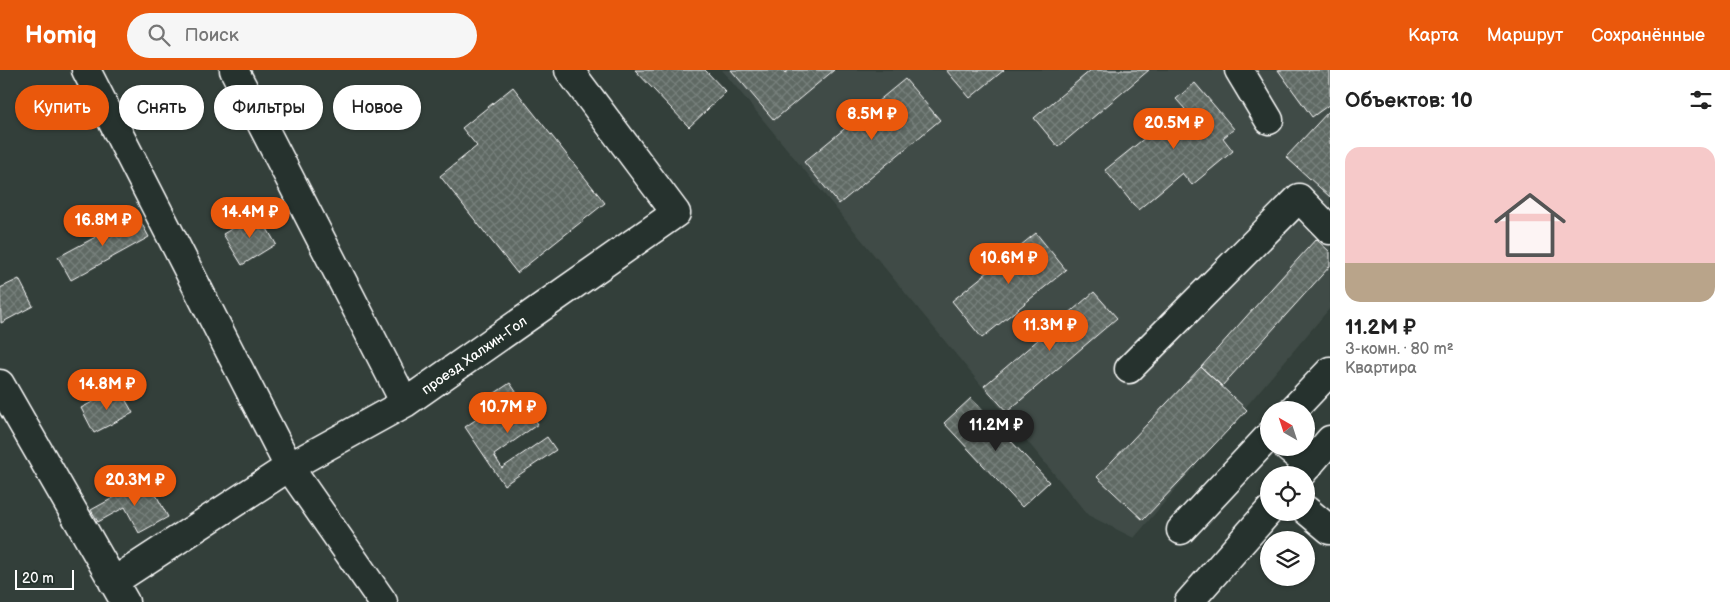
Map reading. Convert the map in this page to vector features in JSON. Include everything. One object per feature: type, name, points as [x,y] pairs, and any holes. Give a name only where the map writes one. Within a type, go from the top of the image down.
[{"type":"street","points":[[86,70],[289,467],[383,602]]},
{"type":"street","points":[[234,70],[405,404]]},
{"type":"street","name":"проезд Халхин-Гол","points":[[119,592],[289,467],[405,404],[676,213],[569,70]]},
{"type":"street","points":[[1239,70],[1269,120]]},
{"type":"street","points":[[1129,369],[1299,198],[1330,230]]},
{"type":"street","points":[[1302,401],[1330,371]]},
{"type":"street","points":[[0,384],[119,592]]},
{"type":"street","points":[[1307,466],[1330,440]]},
{"type":"street","points":[[1182,530],[1260,446]]},
{"type":"street","points":[[1315,518],[1330,530]]},
{"type":"street","points":[[1189,602],[1260,521]]},
{"type":"shaded area","points":[[722,70],[1330,70],[1330,308],[1134,538],[1088,515]]},
{"type":"building","points":[[635,70],[705,70],[726,92],[689,127]]},
{"type":"building","points":[[731,70],[783,70],[785,73],[789,70],[834,70],[774,120]]},
{"type":"building","points":[[946,70],[1004,70],[970,98]]},
{"type":"building","points":[[1091,70],[1149,70],[1058,147],[1034,118]]},
{"type":"building","points":[[1278,70],[1330,70],[1330,104],[1312,117]]},
{"type":"building","points":[[905,79],[940,120],[839,204],[804,162]]},
{"type":"building","points":[[1195,83],[1234,129],[1223,138],[1233,151],[1192,185],[1182,173],[1138,210],[1105,170],[1146,137],[1138,127],[1149,118],[1159,131],[1185,109],[1176,99]]},
{"type":"building","points":[[513,87],[605,203],[517,273],[440,176],[477,146],[462,128]]},
{"type":"building","points":[[1330,110],[1330,197],[1286,157]]},
{"type":"building","points":[[258,213],[276,244],[242,265],[223,234]]},
{"type":"building","points":[[137,215],[149,237],[71,280],[58,257]]},
{"type":"building","points":[[1036,233],[1066,270],[982,338],[952,301]]},
{"type":"building","points":[[1316,239],[1330,252],[1330,266],[1222,386],[1201,367]]},
{"type":"building","points":[[19,279],[33,306],[1,323],[0,288]]},
{"type":"building","points":[[1094,292],[1117,318],[1007,412],[984,386]]},
{"type":"building","points":[[1201,367],[1247,410],[1143,520],[1097,477]]},
{"type":"building","points":[[510,383],[538,424],[494,455],[502,468],[547,437],[556,450],[504,485],[465,427],[496,406],[489,397]]},
{"type":"building","points":[[119,388],[133,413],[94,433],[81,408]]},
{"type":"building","points":[[971,398],[1049,482],[1022,507],[944,423]]},
{"type":"building","points":[[144,481],[150,493],[154,491],[168,517],[139,533],[125,507],[98,522],[91,510]]}]
